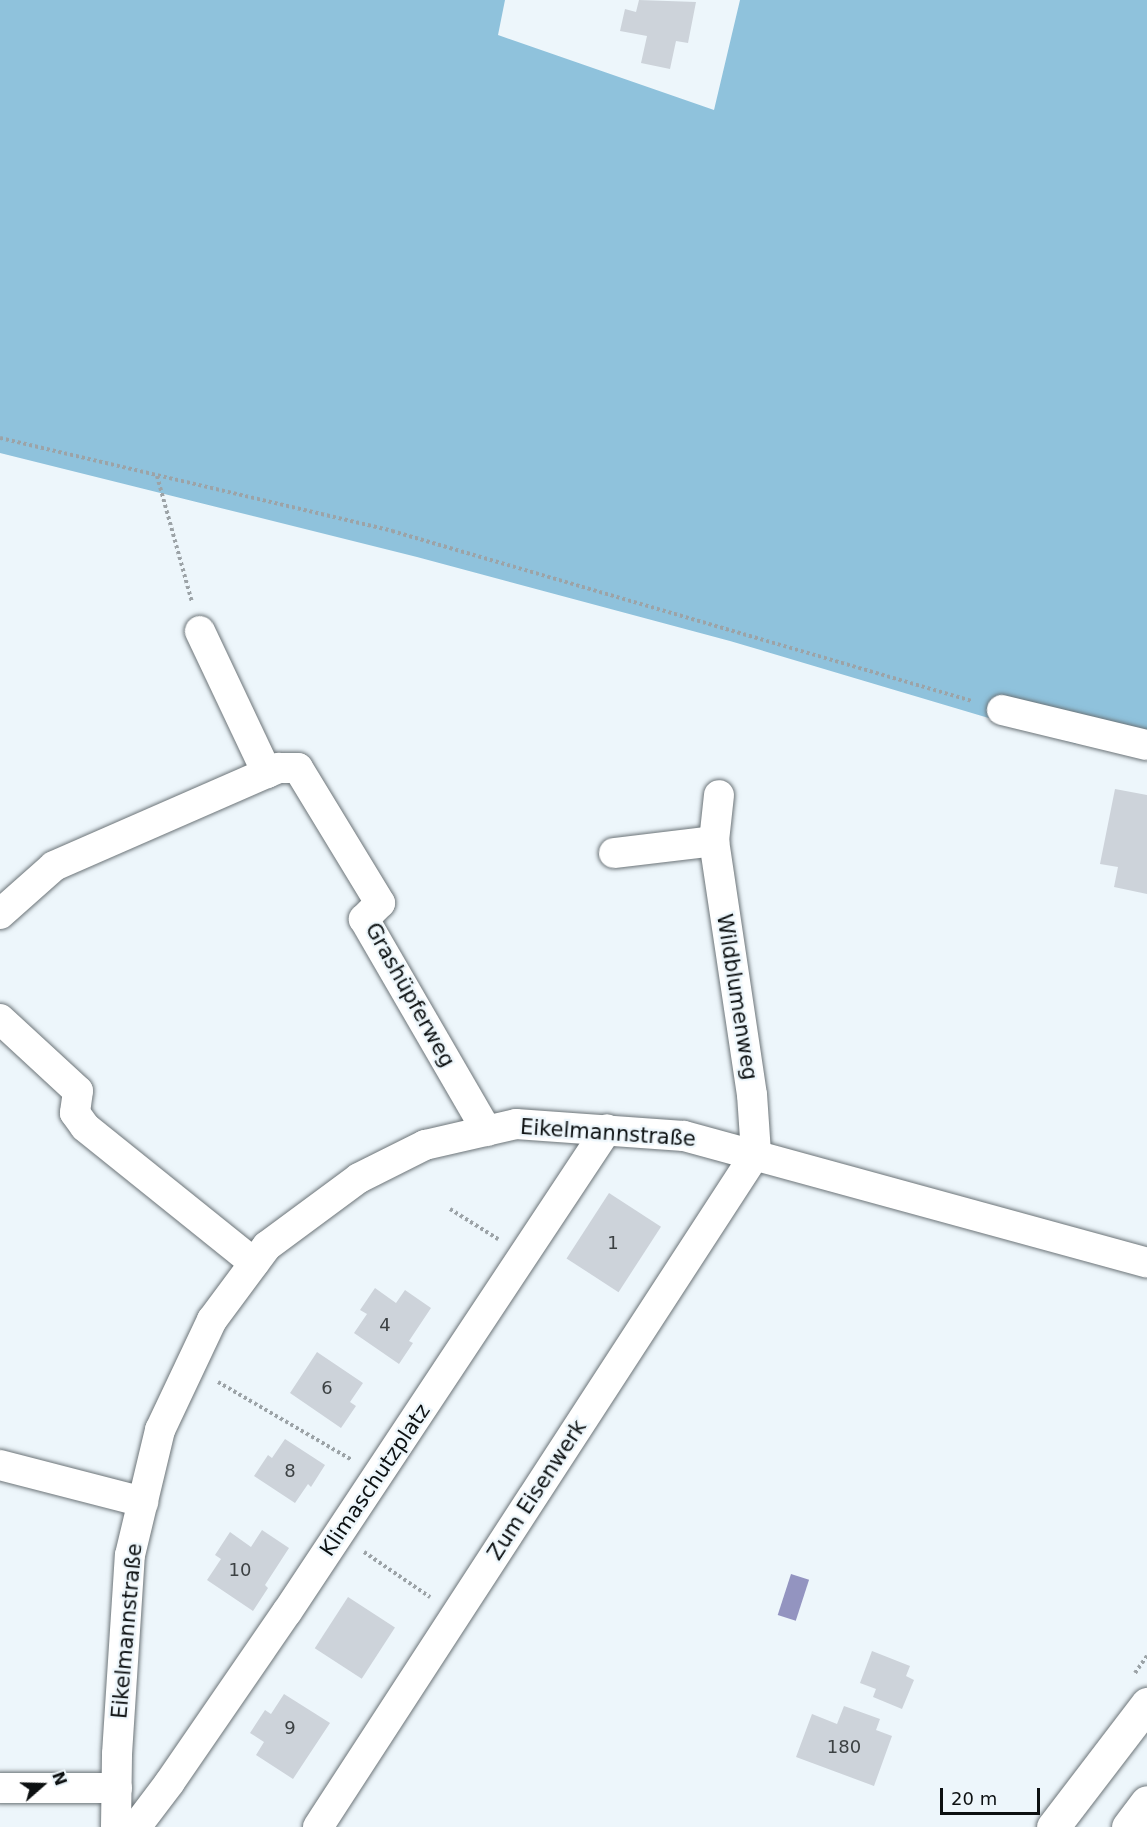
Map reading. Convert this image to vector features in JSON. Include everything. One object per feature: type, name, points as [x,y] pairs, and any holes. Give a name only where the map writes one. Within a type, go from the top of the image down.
[{"type":"main road","points":[[1053,1827],[1147,1704]]},
{"type":"main road","points":[[1128,1827],[1147,1802]]},
{"type":"street","points":[[200,631],[267,773]]},
{"type":"street","points":[[1002,710],[1147,745]]},
{"type":"street","name":"Grashüpferweg","points":[[0,914],[54,866],[279,768],[298,768],[380,903],[364,919],[487,1131]]},
{"type":"street","name":"Wildblumenweg","points":[[719,795],[714,841],[752,1095],[756,1153]]},
{"type":"street","points":[[614,852],[714,841]]},
{"type":"street","points":[[0,1019],[78,1091],[75,1113],[85,1127],[254,1263]]},
{"type":"street","name":"Eikelmannstraße","points":[[116,1827],[130,1555],[160,1430],[212,1320],[267,1246],[358,1178],[425,1145],[516,1124],[684,1136],[756,1153],[1147,1263]]},
{"type":"street","name":"Klimaschutzplatz","points":[[136,1827],[170,1782],[338,1535],[607,1129]]},
{"type":"street","name":"Zum Eisenwerk","points":[[318,1827],[756,1153]]},
{"type":"street","points":[[0,1465],[143,1502]]},
{"type":"street","points":[[0,1788],[117,1788]]},
{"type":"path","points":[[0,438],[392,531],[1002,710]]},
{"type":"path","points":[[157,475],[200,631]]},
{"type":"path","points":[[450,1209],[524,1255]]},
{"type":"path","points":[[190,1365],[378,1475]]},
{"type":"path","points":[[338,1535],[456,1615]]},
{"type":"shaded area","points":[[0,0],[505,0],[498,35],[714,110],[740,0],[1147,0],[1147,733],[1082,717],[1076,744],[730,641],[417,557],[0,453]]},
{"type":"shaded area","points":[[791,1574],[809,1580],[796,1621],[778,1615]]},
{"type":"building","points":[[639,0],[696,2],[688,43],[676,41],[670,69],[641,63],[647,36],[620,31],[625,9],[636,12]]},
{"type":"building","points":[[1115,789],[1147,795],[1147,894],[1114,887],[1118,867],[1100,864]]},
{"type":"building","points":[[609,1193],[661,1227],[619,1292],[567,1258]]},
{"type":"building","points":[[375,1288],[396,1303],[405,1290],[431,1308],[409,1341],[413,1343],[399,1364],[354,1333],[367,1314],[360,1310]]},
{"type":"building","points":[[317,1352],[363,1383],[350,1402],[356,1406],[341,1428],[290,1393]]},
{"type":"building","points":[[285,1439],[325,1465],[311,1487],[308,1484],[295,1503],[254,1476],[268,1455],[272,1458]]},
{"type":"building","points":[[262,1530],[289,1548],[265,1585],[268,1588],[253,1611],[207,1580],[221,1559],[215,1555],[230,1532],[251,1547]]},
{"type":"building","points":[[348,1597],[395,1627],[362,1679],[315,1648]]},
{"type":"building","points":[[872,1651],[910,1666],[906,1676],[914,1680],[902,1709],[873,1697],[876,1689],[860,1683]]},
{"type":"building","points":[[284,1694],[330,1723],[293,1779],[256,1755],[264,1742],[250,1733],[265,1710],[271,1714]]},
{"type":"building","points":[[844,1706],[880,1719],[876,1730],[892,1736],[874,1786],[796,1757],[812,1714],[837,1724]]}]
